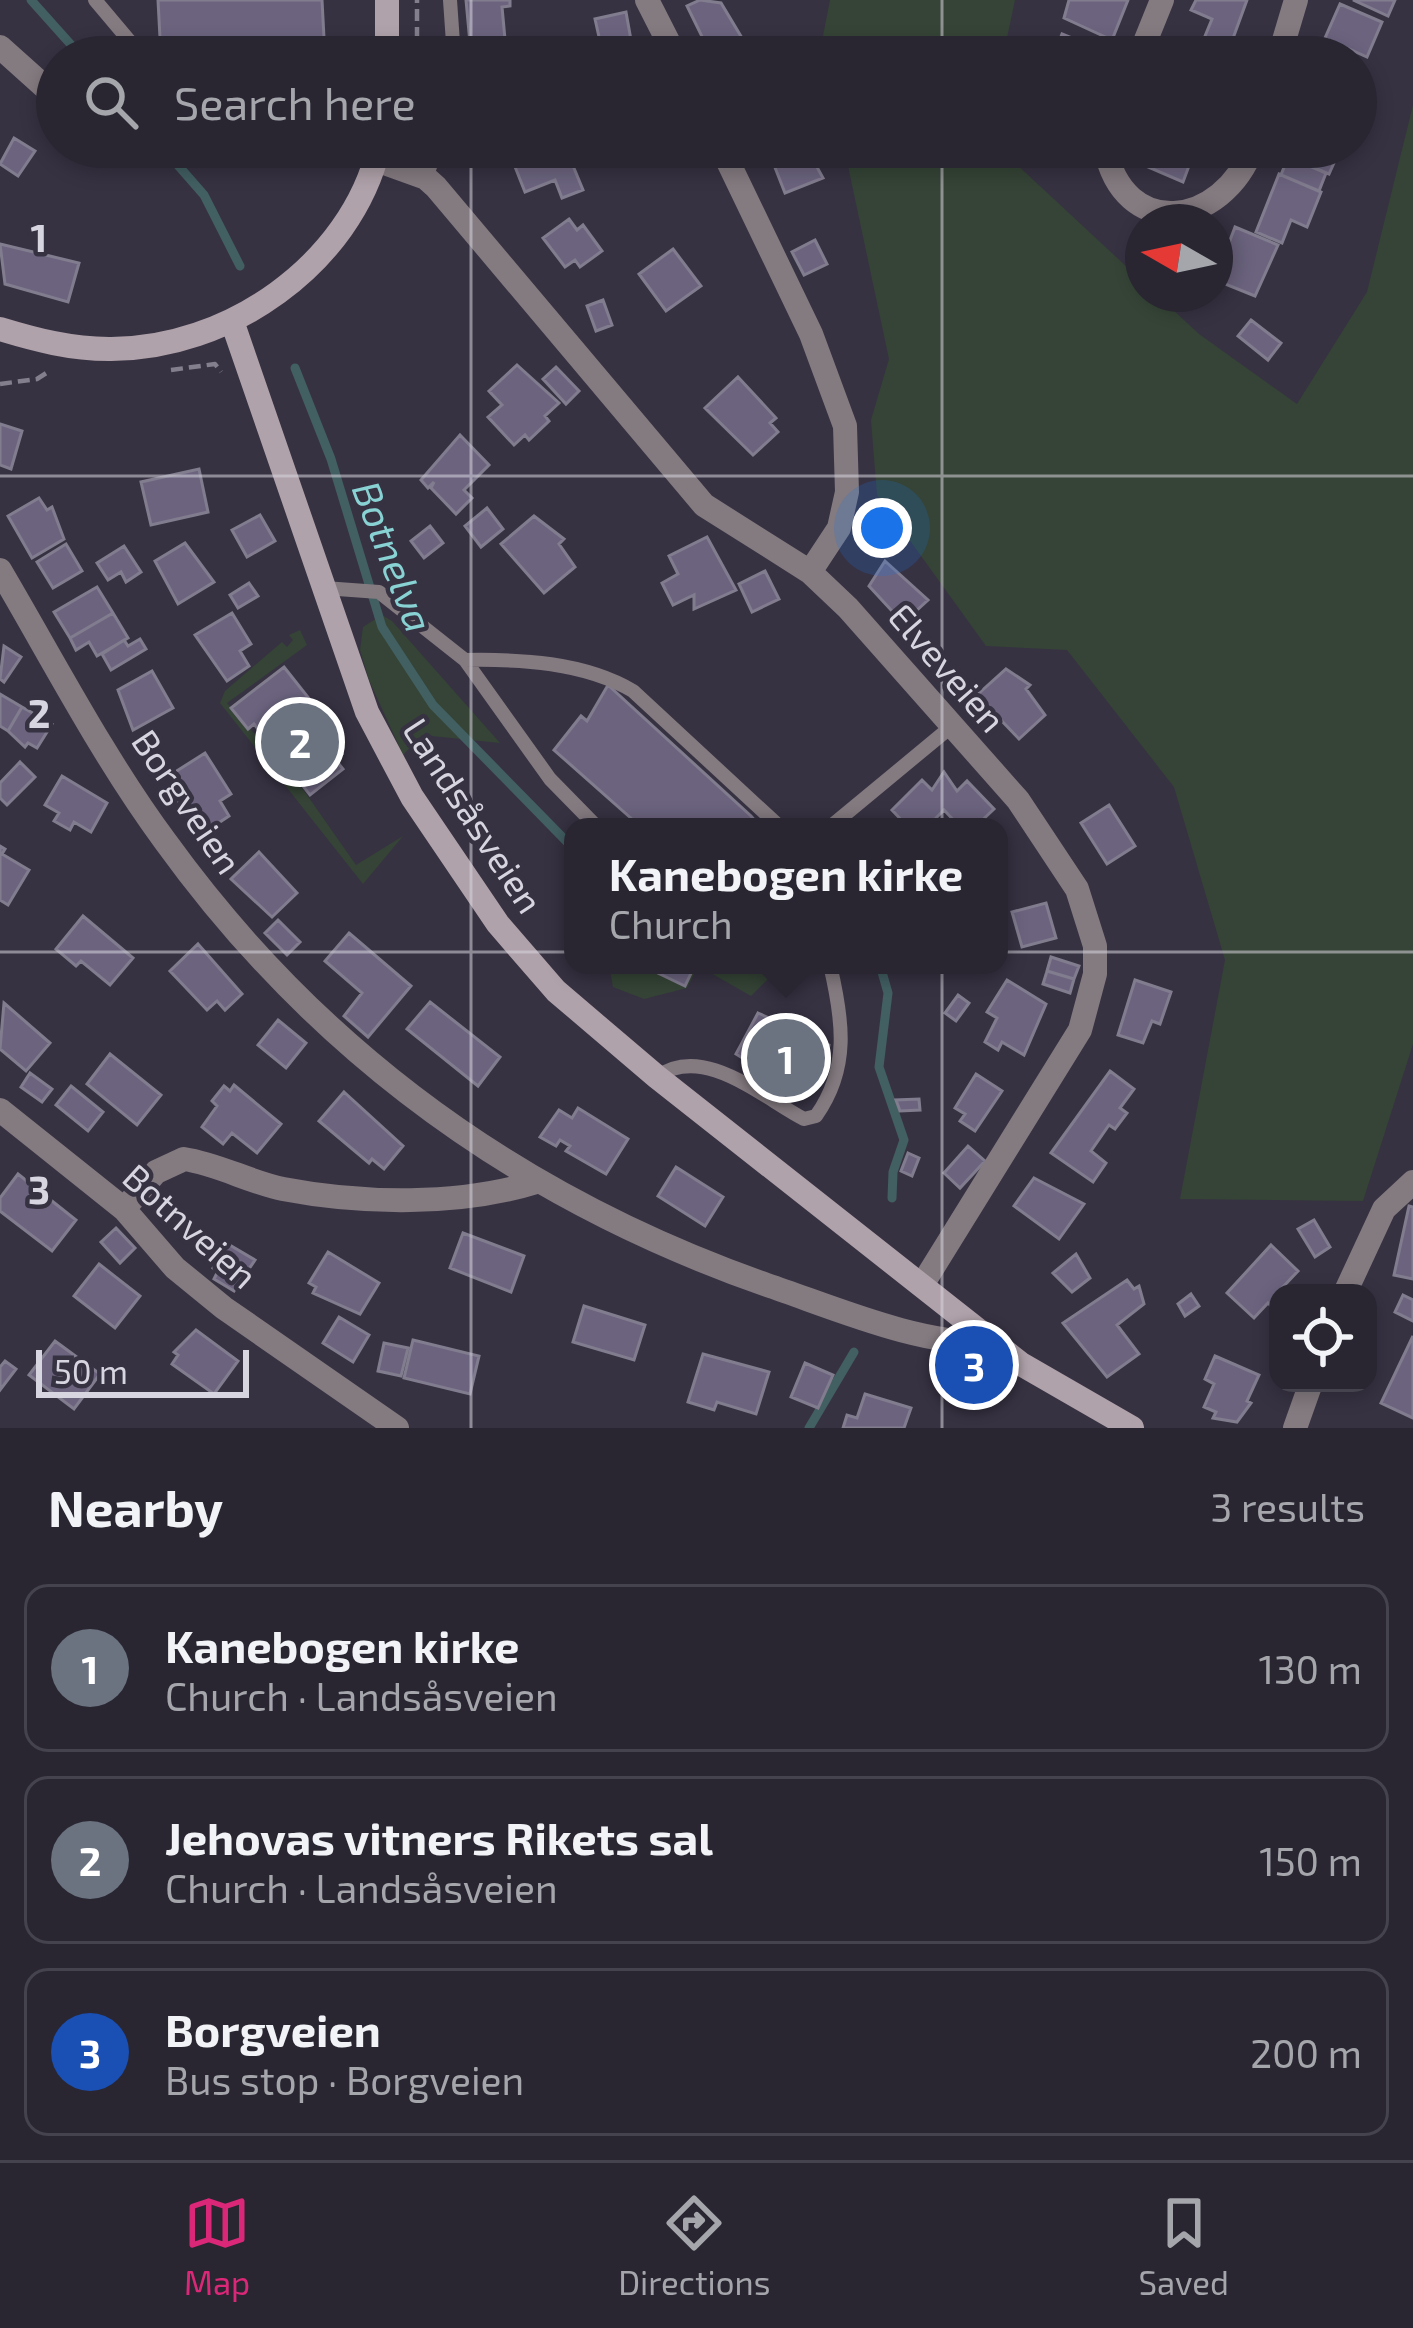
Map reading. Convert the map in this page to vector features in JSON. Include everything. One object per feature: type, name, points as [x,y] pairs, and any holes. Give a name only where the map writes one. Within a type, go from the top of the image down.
[{"type":"street","points":[[387,0],[387,36]]},
{"type":"street","points":[[647,0],[665,36]]},
{"type":"street","points":[[1147,36],[1162,0]]},
{"type":"street","points":[[1285,36],[1296,0]]},
{"type":"street","points":[[0,47],[36,79]]},
{"type":"street","points":[[0,329],[48,343],[112,349],[177,341],[232,321],[276,295],[316,261],[347,218],[370,168]]},
{"type":"street","name":"Elveveien","points":[[406,168],[426,178],[704,506],[810,572],[1018,800],[1077,889],[1090,920],[1095,974],[1080,1030],[922,1285]]},
{"type":"street","points":[[731,168],[811,334],[845,426],[848,492],[839,528],[810,572]]},
{"type":"street","points":[[1109,168],[1126,193],[1143,206],[1173,213],[1202,209],[1228,193],[1242,168]]},
{"type":"street","name":"Landsåsveien","points":[[232,321],[377,733],[471,889],[556,991],[657,1077],[994,1343],[1064,1393],[1132,1428]]},
{"type":"street","name":"Borgveien","points":[[0,570],[162,838],[265,965],[445,1124],[536,1182],[734,1273],[945,1340],[994,1343]]},
{"type":"street","name":"Botnveien","points":[[0,1110],[124,1209],[175,1268],[224,1308],[398,1428]]},
{"type":"street","points":[[124,1209],[156,1172],[184,1159],[282,1189],[346,1196],[504,1192],[536,1182]]},
{"type":"street","points":[[1349,1284],[1384,1209],[1413,1182]]},
{"type":"street","points":[[1294,1428],[1308,1392]]},
{"type":"lane","points":[[95,0],[125,36]]},
{"type":"lane","points":[[450,0],[453,36]]},
{"type":"lane","points":[[426,178],[429,168]]},
{"type":"lane","points":[[324,589],[379,592],[465,661],[550,779],[588,818]]},
{"type":"lane","points":[[465,661],[511,659],[614,680],[633,691],[770,818]]},
{"type":"lane","points":[[841,818],[952,727]]},
{"type":"lane","points":[[657,1077],[671,1067],[693,1064],[723,1073],[804,1119],[816,1116],[832,1093],[841,1063],[842,1022],[832,974]]},
{"type":"path","points":[[417,0],[417,36]]},
{"type":"path","points":[[215,364],[229,378]]},
{"type":"path","points":[[0,384],[37,379],[51,370]]},
{"type":"green space","points":[[830,0],[1015,0],[1007,36],[823,36]]},
{"type":"green space","points":[[1413,105],[1413,1044],[1363,1201],[1180,1199],[1225,960],[1174,787],[1067,650],[986,646],[877,495],[871,420],[889,359],[848,168],[1021,168],[1125,265],[1125,312],[1175,312],[1297,404],[1367,292]]},
{"type":"green space","points":[[382,615],[500,743],[422,735],[403,755],[360,650],[363,627]]},
{"type":"green space","points":[[300,630],[307,645],[227,703],[300,785],[356,865],[403,836],[363,884],[220,703],[225,691],[282,642],[287,647],[293,640],[289,635]]},
{"type":"green space","points":[[611,974],[694,974],[687,988],[644,999],[613,987]]},
{"type":"green space","points":[[712,974],[773,974],[751,996]]},
{"type":"building","points":[[158,0],[322,0],[324,36],[160,36]]},
{"type":"building","points":[[466,0],[510,0],[510,6],[502,7],[505,36],[469,36]]},
{"type":"building","points":[[700,0],[721,3],[741,36],[702,36],[687,6]]},
{"type":"building","points":[[1069,0],[1128,0],[1114,36],[1064,18]]},
{"type":"building","points":[[1196,0],[1247,0],[1234,36],[1205,36],[1212,19],[1191,10]]},
{"type":"building","points":[[1353,0],[1395,0],[1388,16]]},
{"type":"building","points":[[1340,4],[1382,22],[1376,36],[1326,36]]},
{"type":"building","points":[[626,12],[630,36],[599,36],[595,19]]},
{"type":"building","points":[[14,138],[35,151],[18,176],[0,164]]},
{"type":"building","points":[[516,168],[574,168],[583,190],[562,198],[555,180],[525,192]]},
{"type":"building","points":[[775,168],[818,168],[823,178],[785,193]]},
{"type":"building","points":[[1150,168],[1188,168],[1183,182]]},
{"type":"building","points":[[1284,168],[1326,173],[1319,191],[1281,175]]},
{"type":"building","points":[[1279,174],[1321,192],[1307,227],[1291,220],[1282,243],[1256,232]]},
{"type":"building","points":[[569,219],[577,230],[583,225],[602,251],[580,267],[575,260],[565,267],[543,238]]},
{"type":"building","points":[[1235,227],[1278,245],[1255,296],[1233,287]]},
{"type":"building","points":[[815,240],[827,264],[804,275],[792,252]]},
{"type":"building","points":[[0,244],[79,263],[68,302],[5,284]]},
{"type":"building","points":[[673,249],[701,286],[666,311],[639,274]]},
{"type":"building","points":[[603,300],[612,325],[596,331],[587,306]]},
{"type":"building","points":[[1251,320],[1281,343],[1268,360],[1238,336]]},
{"type":"building","points":[[517,365],[559,403],[529,440],[525,435],[514,445],[488,417],[502,405],[489,391]]},
{"type":"building","points":[[556,367],[579,391],[566,404],[543,379]]},
{"type":"building","points":[[738,377],[776,418],[770,423],[778,432],[753,455],[705,408]]},
{"type":"building","points":[[0,424],[22,431],[11,469],[0,465]]},
{"type":"building","points":[[460,435],[489,465],[464,490],[472,498],[456,514],[431,488],[434,482],[428,488],[421,480]]},
{"type":"building","points":[[199,469],[208,512],[151,525],[141,482]]},
{"type":"building","points":[[39,498],[47,510],[52,507],[64,539],[32,558],[8,516]]},
{"type":"building","points":[[487,508],[503,529],[481,547],[465,526]]},
{"type":"building","points":[[260,515],[275,541],[247,557],[232,530]]},
{"type":"building","points":[[534,516],[564,539],[559,544],[575,567],[544,593],[501,544]]},
{"type":"building","points":[[430,526],[443,543],[424,558],[411,541]]},
{"type":"building","points":[[707,537],[736,590],[694,609],[694,595],[673,605],[662,583],[678,574],[669,556]]},
{"type":"building","points":[[185,543],[214,582],[178,604],[155,561]]},
{"type":"building","points":[[66,544],[82,571],[53,588],[37,562]]},
{"type":"building","points":[[124,546],[141,572],[126,582],[121,572],[108,580],[97,563]]},
{"type":"building","points":[[885,561],[928,600],[903,623],[869,586]]},
{"type":"building","points":[[765,571],[779,599],[752,612],[739,584]]},
{"type":"building","points":[[249,583],[258,596],[238,608],[230,595]]},
{"type":"building","points":[[97,587],[113,613],[70,638],[54,612]]},
{"type":"building","points":[[113,613],[128,638],[97,656],[89,642],[76,650],[70,638]]},
{"type":"building","points":[[232,613],[251,644],[240,651],[249,666],[227,681],[195,635]]},
{"type":"building","points":[[140,639],[146,649],[111,670],[102,654],[124,640],[128,646]]},
{"type":"building","points":[[4,646],[21,657],[4,682],[0,679]]},
{"type":"building","points":[[284,667],[311,701],[304,707],[342,754],[335,759],[343,769],[310,795],[254,724],[248,729],[231,708]]},
{"type":"building","points":[[1006,669],[1030,685],[1026,689],[1045,715],[1019,739],[977,695]]},
{"type":"building","points":[[152,671],[173,708],[133,730],[118,690]]},
{"type":"building","points":[[608,685],[753,818],[631,818],[554,750],[581,716],[587,721]]},
{"type":"building","points":[[0,694],[22,707],[8,731],[0,726]]},
{"type":"building","points":[[22,707],[52,724],[37,748],[28,743],[25,747],[8,731]]},
{"type":"building","points":[[205,753],[231,794],[220,801],[229,816],[199,836],[170,791],[179,785],[172,774]]},
{"type":"building","points":[[20,762],[35,777],[7,805],[0,798],[0,783]]},
{"type":"building","points":[[944,772],[957,791],[967,781],[994,809],[984,818],[952,818],[944,810],[936,818],[900,818],[892,810],[922,780],[932,790]]},
{"type":"building","points":[[62,776],[107,803],[91,832],[74,822],[70,830],[54,821],[59,813],[45,805]]},
{"type":"building","points":[[1109,805],[1135,846],[1107,864],[1081,823]]},
{"type":"building","points":[[0,846],[5,849],[2,854],[29,870],[8,905],[0,900]]},
{"type":"building","points":[[259,852],[297,893],[272,917],[231,879]]},
{"type":"building","points":[[1046,903],[1056,938],[1022,947],[1012,912]]},
{"type":"building","points":[[83,916],[133,958],[110,985],[81,961],[76,966],[56,949]]},
{"type":"building","points":[[278,920],[300,942],[287,955],[265,933]]},
{"type":"building","points":[[349,933],[411,986],[368,1037],[344,1016],[362,993],[325,961]]},
{"type":"building","points":[[198,944],[242,994],[225,1010],[217,1001],[207,1010],[170,971]]},
{"type":"building","points":[[1051,957],[1079,966],[1074,979],[1047,971]]},
{"type":"building","points":[[1047,971],[1074,979],[1070,993],[1043,984]]},
{"type":"building","points":[[660,974],[691,974],[685,986]]},
{"type":"building","points":[[1007,980],[1046,1004],[1024,1055],[1002,1042],[998,1050],[985,1042],[997,1018],[987,1012]]},
{"type":"building","points":[[1135,980],[1171,992],[1160,1024],[1152,1021],[1143,1043],[1118,1035]]},
{"type":"building","points":[[958,995],[969,1003],[956,1021],[945,1013]]},
{"type":"building","points":[[430,1002],[500,1057],[478,1086],[407,1029]]},
{"type":"building","points":[[4,1003],[50,1043],[26,1071],[0,1049]]},
{"type":"building","points":[[758,1013],[829,1045],[825,1064],[820,1062],[803,1096],[736,1054]]},
{"type":"building","points":[[278,1020],[306,1043],[286,1068],[258,1045]]},
{"type":"building","points":[[110,1054],[161,1095],[137,1125],[87,1084]]},
{"type":"building","points":[[1110,1071],[1134,1089],[1120,1108],[1127,1113],[1115,1129],[1109,1125],[1091,1151],[1106,1163],[1093,1182],[1051,1153]]},
{"type":"building","points":[[30,1073],[52,1089],[42,1102],[21,1087]]},
{"type":"building","points":[[976,1074],[1002,1091],[975,1131],[960,1121],[965,1114],[955,1108]]},
{"type":"building","points":[[234,1085],[281,1124],[257,1153],[232,1133],[223,1144],[202,1127],[217,1106],[212,1101],[224,1086],[230,1091]]},
{"type":"building","points":[[71,1086],[103,1112],[88,1131],[56,1105]]},
{"type":"building","points":[[344,1092],[403,1146],[384,1169],[372,1159],[369,1163],[319,1121]]},
{"type":"building","points":[[919,1099],[920,1110],[900,1111],[896,1100]]},
{"type":"building","points":[[578,1108],[628,1139],[606,1174],[566,1151],[570,1146],[560,1140],[556,1146],[540,1137],[559,1110],[572,1118]]},
{"type":"building","points":[[968,1146],[985,1161],[960,1188],[944,1173]]},
{"type":"building","points":[[908,1153],[919,1158],[912,1176],[901,1171]]},
{"type":"building","points":[[676,1167],[723,1197],[705,1226],[658,1196]]},
{"type":"building","points":[[18,1174],[76,1220],[52,1251],[0,1211],[0,1198]]},
{"type":"building","points":[[1034,1178],[1084,1204],[1059,1239],[1014,1206]]},
{"type":"building","points":[[1409,1206],[1413,1207],[1413,1279],[1394,1275]]},
{"type":"building","points":[[1314,1220],[1330,1247],[1315,1257],[1298,1229]]},
{"type":"building","points":[[116,1228],[135,1248],[120,1263],[101,1242]]},
{"type":"building","points":[[463,1233],[524,1256],[511,1292],[450,1268]]},
{"type":"building","points":[[228,1244],[255,1260],[234,1291],[214,1279],[218,1271],[213,1268]]},
{"type":"building","points":[[1271,1245],[1298,1271],[1286,1284],[1269,1284],[1269,1304],[1254,1318],[1227,1293]]},
{"type":"building","points":[[328,1252],[379,1283],[360,1314],[313,1293],[316,1287],[309,1283]]},
{"type":"building","points":[[1076,1254],[1090,1278],[1072,1292],[1053,1273]]},
{"type":"building","points":[[99,1264],[140,1296],[115,1328],[74,1296]]},
{"type":"building","points":[[1127,1280],[1134,1289],[1139,1286],[1144,1304],[1117,1325],[1139,1354],[1107,1377],[1063,1323]]},
{"type":"building","points":[[1191,1294],[1199,1306],[1185,1316],[1178,1304]]},
{"type":"building","points":[[1403,1295],[1413,1300],[1413,1321],[1395,1312]]},
{"type":"building","points":[[584,1306],[645,1325],[634,1360],[573,1342]]},
{"type":"building","points":[[339,1317],[369,1335],[353,1362],[323,1343]]},
{"type":"building","points":[[196,1330],[238,1361],[214,1394],[172,1364],[178,1355],[174,1352]]},
{"type":"building","points":[[1413,1336],[1413,1418],[1381,1403]]},
{"type":"building","points":[[413,1340],[479,1356],[470,1394],[404,1378]]},
{"type":"building","points":[[55,1341],[100,1374],[74,1409],[29,1375]]},
{"type":"building","points":[[384,1343],[408,1348],[401,1376],[378,1371]]},
{"type":"building","points":[[703,1354],[769,1372],[756,1414],[717,1402],[714,1410],[688,1402]]},
{"type":"building","points":[[1215,1356],[1259,1375],[1247,1401],[1251,1403],[1237,1422],[1213,1418],[1216,1412],[1204,1407],[1214,1384],[1205,1379]]},
{"type":"building","points":[[5,1361],[16,1369],[0,1390],[0,1367]]},
{"type":"building","points":[[805,1363],[833,1375],[818,1408],[791,1397]]},
{"type":"building","points":[[865,1394],[911,1408],[904,1428],[843,1428],[847,1415],[857,1418]]},
{"type":"waterway","name":"Botnelva","points":[[31,0],[63,36]]},
{"type":"waterway","name":"Botnelva","points":[[180,168],[204,195],[240,266]]},
{"type":"waterway","name":"Botnelva","points":[[295,368],[331,459],[382,627],[433,705],[564,839]]},
{"type":"waterway","name":"Botnelva","points":[[883,974],[888,993],[879,1067],[904,1140],[893,1172],[892,1198]]},
{"type":"waterway","name":"Botnelva","points":[[809,1428],[854,1352]]},
{"type":"place","name":"Jehovas vitners Rikets sal","points":[[300,742]]},
{"type":"place","name":"Kanebogen kirke","points":[[786,1058]]},
{"type":"place","name":"Borgveien","points":[[974,1365]]}]
